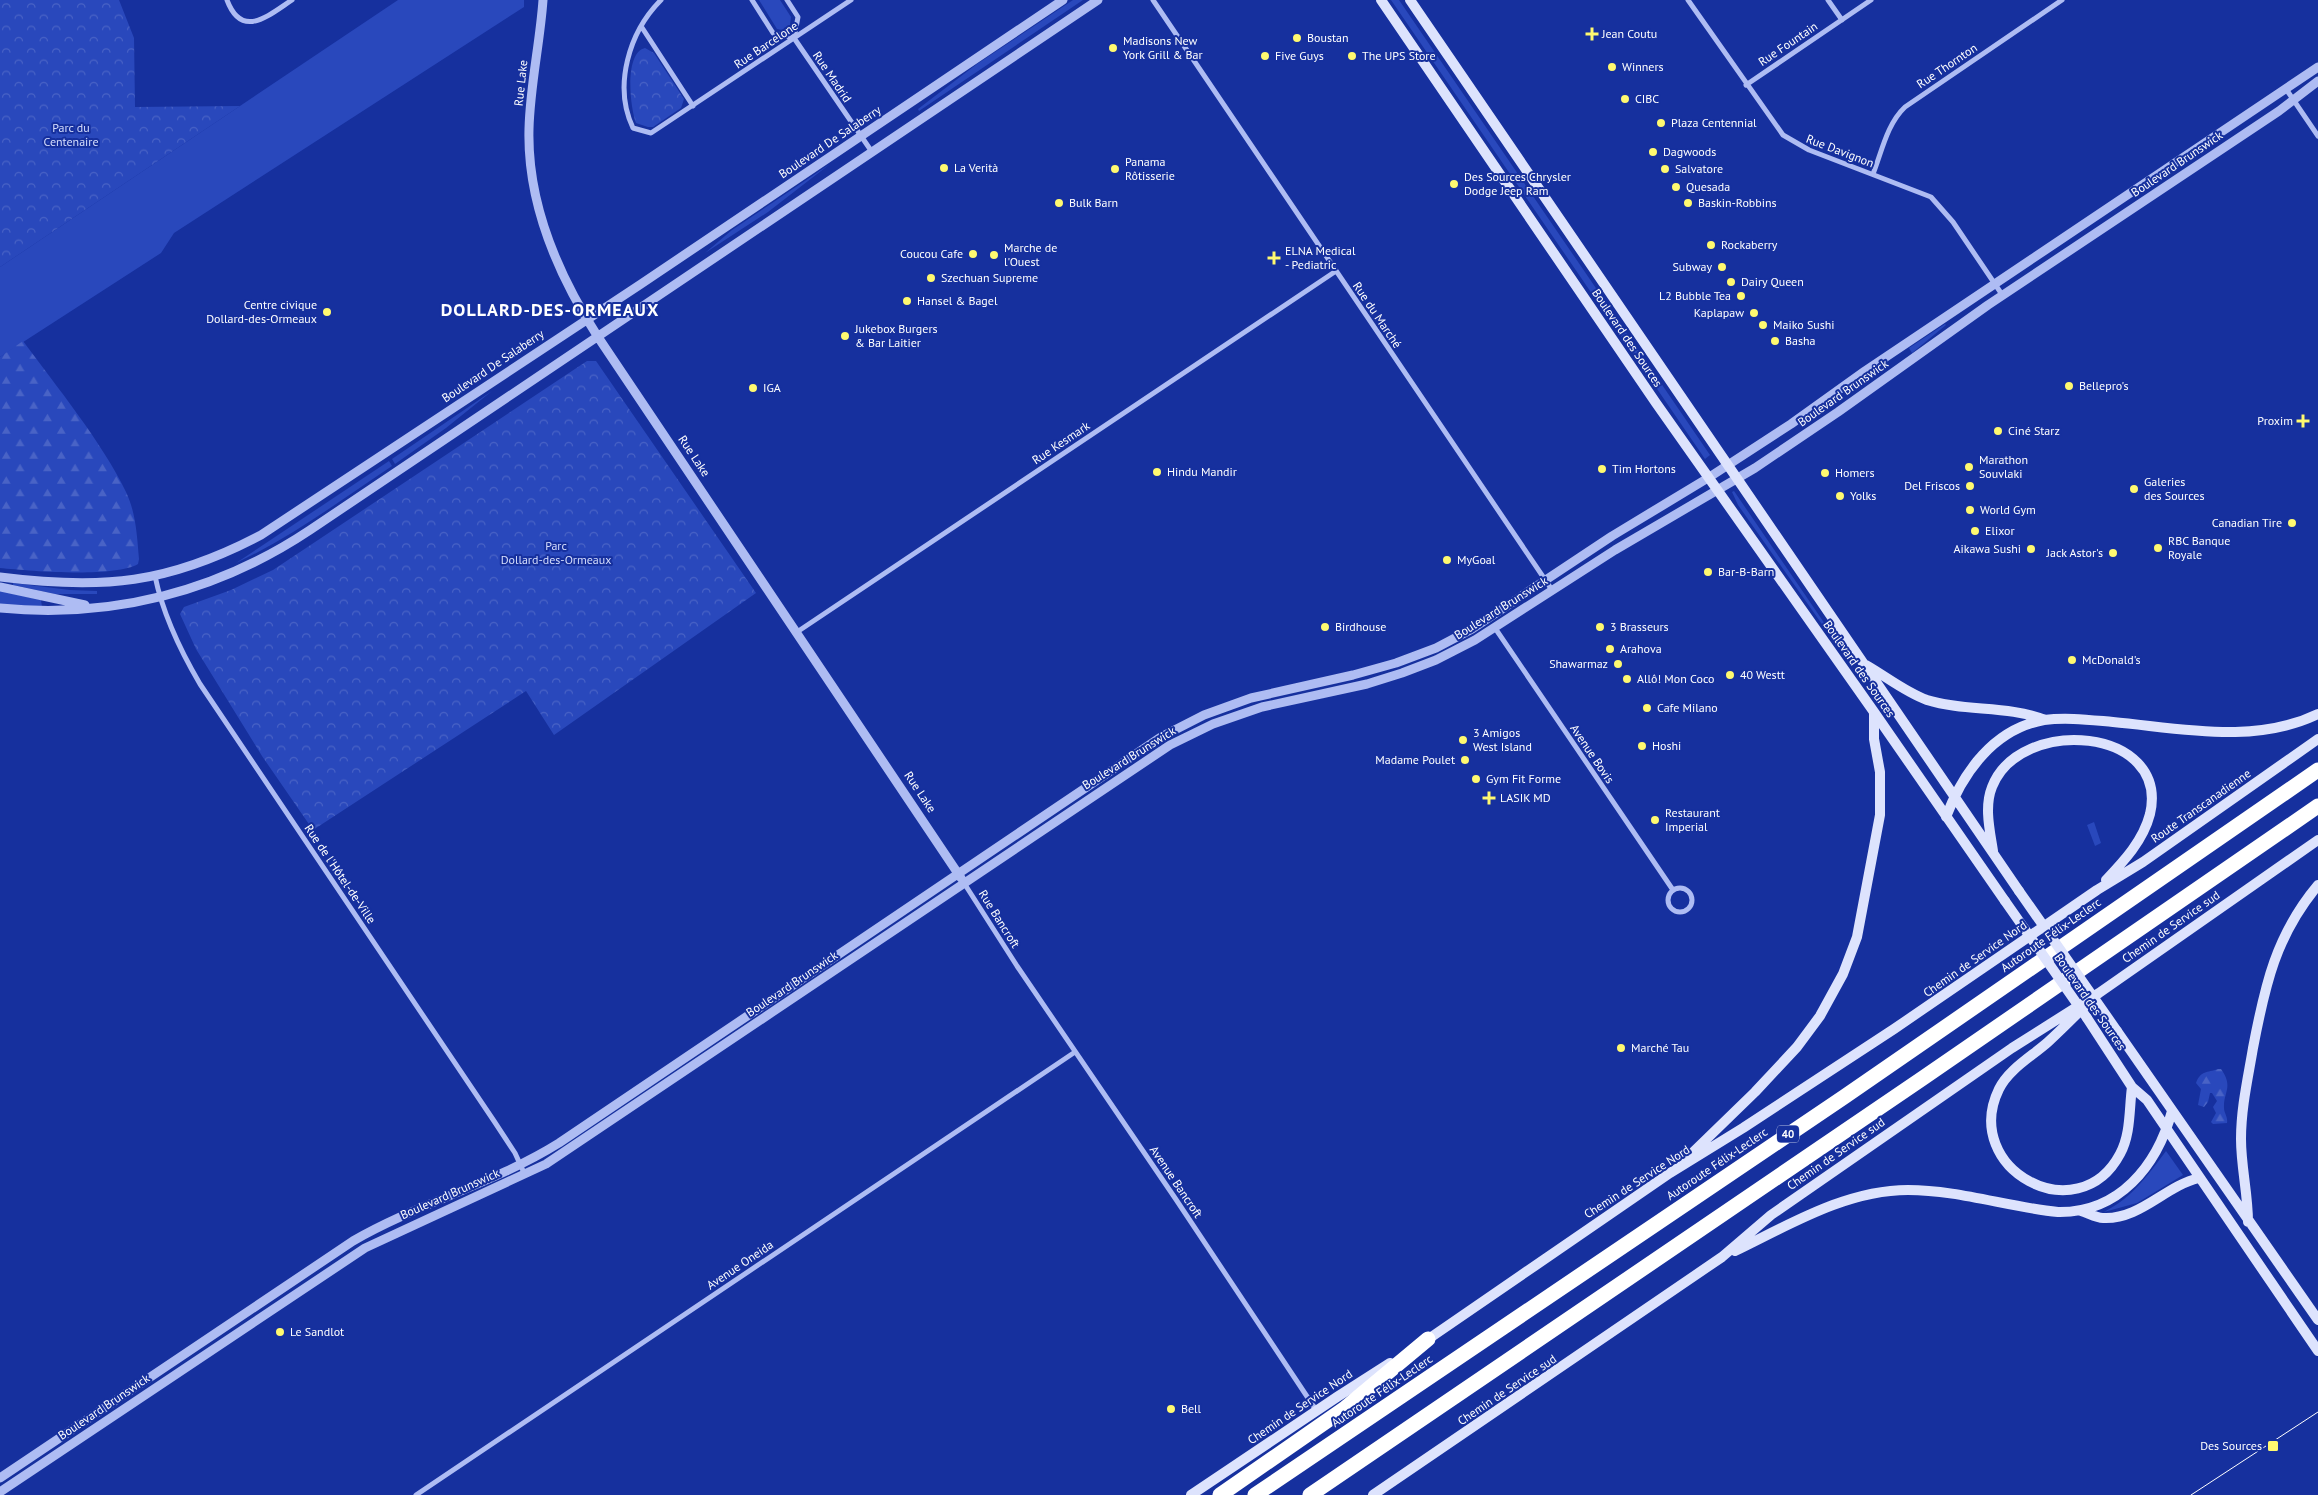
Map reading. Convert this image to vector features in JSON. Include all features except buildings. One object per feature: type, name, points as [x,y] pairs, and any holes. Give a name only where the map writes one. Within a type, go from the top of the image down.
[{"type":"highway","name":"Autoroute Félix-Leclerc","points":[[1255,1495],[1852,1091],[2318,770]]},
{"type":"highway","name":"40","points":[[1310,1495],[1923,1078],[2318,806]]},
{"type":"highway","points":[[1220,1495],[1344,1409],[1428,1340]]},
{"type":"main road","name":"Boulevard des Sources","points":[[1381,0],[1708,478],[1874,712],[2132,1087],[2147,1100],[2318,1352]]},
{"type":"main road","name":"Boulevard des Sources","points":[[1410,0],[1866,665],[1877,685],[1954,797],[2318,1320]]},
{"type":"main road","points":[[1866,665],[1908,691],[1927,700],[1948,705],[2025,712],[2045,720]]},
{"type":"main road","points":[[1670,1173],[1755,1092],[1797,1047],[1820,1016],[1843,974],[1857,937],[1880,815],[1880,772],[1874,739],[1874,712]]},
{"type":"main road","points":[[1946,817],[1954,797],[1970,770],[1994,744],[2018,729],[2045,720],[2082,719],[2211,731],[2254,732],[2280,728],[2318,714]]},
{"type":"main road","name":"Route Transcanadienne","points":[[2097,890],[2142,862],[2318,739]]},
{"type":"main road","points":[[1993,852],[1988,800],[1994,781],[2009,762],[2036,746],[2061,740],[2086,740],[2111,746],[2131,757],[2143,771],[2150,788],[2151,805],[2146,826],[2136,846],[2097,890]]},
{"type":"main road","name":"Chemin de Service sud","points":[[1373,1495],[1722,1257],[1778,1209],[2012,1048],[2099,993],[2318,840]]},
{"type":"main road","points":[[2248,1222],[2248,1196],[2241,1152],[2242,1124],[2248,1076],[2263,1000],[2271,968],[2283,938],[2293,918],[2318,885]]},
{"type":"main road","name":"Chemin de Service Nord","points":[[1192,1495],[1316,1410],[1428,1340],[1670,1173],[1894,1029],[2097,890]]},
{"type":"main road","points":[[2099,993],[2048,1042],[2011,1073],[1999,1090],[1992,1120],[1994,1139],[2002,1157],[2022,1178],[2040,1187],[2070,1189],[2094,1181],[2110,1169],[2124,1145],[2132,1087]]},
{"type":"main road","points":[[1722,1257],[1834,1204],[1873,1192],[1923,1190],[2052,1211],[2080,1210],[2104,1204],[2129,1186],[2152,1155],[2167,1130],[2172,1111]]},
{"type":"main road","points":[[2080,1210],[2100,1218],[2123,1215],[2145,1206],[2176,1186],[2199,1178]]},
{"type":"street","points":[[227,0],[230,8],[240,19],[249,22],[260,21],[292,0]]},
{"type":"street","name":"Rue Lake","points":[[542,0],[529,120],[532,170],[542,218],[553,252],[567,284],[586,319],[964,882]]},
{"type":"street","name":"Rue Barcelone","points":[[661,0],[641,26],[630,52],[625,71],[624,96],[628,118],[633,128],[652,133],[851,0]]},
{"type":"street","points":[[752,0],[773,33],[794,38],[798,17],[787,0]]},
{"type":"street","name":"Boulevard De Salaberry","points":[[0,577],[39,582],[91,584],[155,576],[216,556],[272,529],[1063,0]]},
{"type":"street","points":[[0,608],[48,612],[160,598],[224,577],[279,550],[1098,0]]},
{"type":"street","name":"Rue du Marché","points":[[1154,0],[1552,590]]},
{"type":"street","name":"Rue Davignon","points":[[1688,0],[1774,125],[1787,139],[1809,150],[1918,190],[1935,200],[1953,222],[2003,296]]},
{"type":"street","points":[[1828,0],[1842,20]]},
{"type":"street","name":"Rue Fountain","points":[[1746,85],[1871,0]]},
{"type":"street","name":"Rue Thornton","points":[[1873,174],[1890,129],[1896,117],[1905,107],[2062,0]]},
{"type":"street","points":[[641,26],[693,106]]},
{"type":"street","name":"Rue Madrid","points":[[794,38],[872,152]]},
{"type":"street","name":"Boulevard Brunswick","points":[[0,1478],[353,1241],[386,1224],[520,1164],[559,1143],[1137,752],[1182,725],[1260,695],[1371,671],[1414,657],[1472,629],[1612,536],[1728,466],[1831,397],[1865,371],[2318,67]]},
{"type":"street","name":"Boulevard Brunswick","points":[[0,1492],[358,1252],[396,1232],[525,1175],[558,1156],[1145,760],[1195,732],[1262,707],[1363,685],[1414,669],[1445,656],[1495,628],[1615,550],[1737,479],[1838,412],[1863,392],[2293,100],[2318,81]]},
{"type":"street","points":[[2286,89],[2318,136]]},
{"type":"street","name":"Rue Kesmark","points":[[797,632],[1336,271]]},
{"type":"street","name":"Rue de l'Hôtel-de-Ville","points":[[155,576],[160,598],[177,643],[200,684],[480,1100],[525,1175]]},
{"type":"street","points":[[0,587],[93,607]]},
{"type":"street","name":"Avenue Bovis","points":[[1495,628],[1672,890]]},
{"type":"street","name":"Rue Bancroft","points":[[964,882],[1017,966]]},
{"type":"street","name":"Avenue Bovis","points":[[1680,888],[1690,893],[1692,905],[1687,911],[1679,913],[1668,906],[1668,897],[1672,890],[1680,888]]},
{"type":"street","name":"Avenue Bancroft","points":[[1017,966],[1316,1410]]},
{"type":"street","name":"Avenue Oneida","points":[[416,1495],[1075,1052]]},
{"type":"green space","name":"Parc du Centenaire","points":[[0,0],[119,0],[134,38],[135,107],[240,106],[0,267]]},
{"type":"green space","points":[[398,0],[524,0],[524,7],[174,233],[161,253],[0,357],[0,267]]},
{"type":"green space","points":[[759,0],[780,0],[791,17],[790,25],[782,30],[777,29]]},
{"type":"green space","points":[[1073,0],[1083,0],[919,111],[918,109],[977,64]]},
{"type":"green space","points":[[1391,0],[1399,0],[1710,455],[1705,459]]},
{"type":"green space","points":[[645,48],[654,53],[684,99],[681,108],[653,127],[636,123],[632,105],[631,70],[638,52]]},
{"type":"green space","points":[[830,164],[768,212],[705,253],[732,230]]},
{"type":"green space","points":[[1946,325],[1912,353],[1909,348]]},
{"type":"green space","points":[[23,341],[92,434],[126,492],[136,525],[138,564],[111,571],[92,572],[51,572],[0,568],[0,357]]},
{"type":"green space","name":"Parc Dollard-des-Ormeaux","points":[[587,361],[596,361],[756,593],[554,735],[526,691],[313,830],[262,756],[196,649],[180,614],[184,607],[231,590],[273,570]]},
{"type":"green space","points":[[492,391],[446,428],[395,464],[392,459]]},
{"type":"green space","points":[[389,461],[392,466],[335,505],[277,542],[236,563]]},
{"type":"green space","points":[[1734,491],[1840,646],[1838,647],[1738,505],[1732,492]]},
{"type":"green space","points":[[13,583],[70,590],[97,591],[97,594],[55,594],[13,585]]},
{"type":"green space","points":[[0,591],[41,600],[42,607],[0,605]]},
{"type":"green space","points":[[2094,822],[2101,843],[2095,846],[2087,825]]},
{"type":"green space","points":[[2221,1069],[2227,1080],[2224,1108],[2227,1123],[2213,1124],[2211,1122],[2216,1113],[2213,1107],[2217,1101],[2212,1093],[2210,1093],[2208,1102],[2204,1107],[2198,1105],[2201,1089],[2196,1083],[2202,1074]]},
{"type":"green space","points":[[2166,1151],[2183,1175],[2137,1203],[2104,1212],[2131,1193]]},
{"type":"tram line","points":[[2191,1495],[2318,1412]]},
{"type":"place","name":"Jean Coutu","points":[[1592,34]]},
{"type":"place","name":"Boustan","points":[[1297,38]]},
{"type":"place","name":"Madisons New York Grill & Bar","points":[[1113,48]]},
{"type":"place","name":"Five Guys","points":[[1265,56]]},
{"type":"place","name":"The UPS Store","points":[[1352,56]]},
{"type":"place","name":"Winners","points":[[1612,67]]},
{"type":"place","name":"CIBC","points":[[1625,99]]},
{"type":"place","name":"Plaza Centennial","points":[[1661,123]]},
{"type":"place","name":"Dagwoods","points":[[1653,152]]},
{"type":"place","name":"La Verità","points":[[944,168]]},
{"type":"place","name":"Panama Rôtisserie","points":[[1115,169]]},
{"type":"place","name":"Salvatore","points":[[1665,169]]},
{"type":"place","name":"Des Sources Chrysler Dodge Jeep Ram","points":[[1454,184]]},
{"type":"place","name":"Quesada","points":[[1676,187]]},
{"type":"place","name":"Bulk Barn","points":[[1059,203]]},
{"type":"place","name":"Baskin-Robbins","points":[[1688,203]]},
{"type":"place","name":"Rockaberry","points":[[1711,245]]},
{"type":"place","name":"Coucou Cafe","points":[[973,254]]},
{"type":"place","name":"Marche de l'Ouest","points":[[994,255]]},
{"type":"place","name":"ELNA Medical - Pediatric","points":[[1274,258]]},
{"type":"place","name":"Subway","points":[[1722,267]]},
{"type":"place","name":"Szechuan Supreme","points":[[931,278]]},
{"type":"place","name":"Dairy Queen","points":[[1731,282]]},
{"type":"place","name":"L2 Bubble Tea","points":[[1741,296]]},
{"type":"place","name":"Hansel & Bagel","points":[[907,301]]},
{"type":"place","name":"Centre civique Dollard-des-Ormeaux","points":[[327,312]]},
{"type":"place","name":"Kaplapaw","points":[[1754,313]]},
{"type":"place","name":"Maiko Sushi","points":[[1763,325]]},
{"type":"place","name":"Jukebox Burgers & Bar Laitier","points":[[845,336]]},
{"type":"place","name":"Basha","points":[[1775,341]]},
{"type":"place","name":"Bellepro's","points":[[2069,386]]},
{"type":"place","name":"IGA","points":[[753,388]]},
{"type":"place","name":"Proxim","points":[[2303,421]]},
{"type":"place","name":"Ciné Starz","points":[[1998,431]]},
{"type":"place","name":"Marathon Souvlaki","points":[[1969,467]]},
{"type":"place","name":"Tim Hortons","points":[[1602,469]]},
{"type":"place","name":"Hindu Mandir","points":[[1157,472]]},
{"type":"place","name":"Homers","points":[[1825,473]]},
{"type":"place","name":"Del Friscos","points":[[1970,486]]},
{"type":"place","name":"Galeries des Sources","points":[[2134,489]]},
{"type":"place","name":"Yolks","points":[[1840,496]]},
{"type":"place","name":"World Gym","points":[[1970,510]]},
{"type":"place","name":"Canadian Tire","points":[[2292,523]]},
{"type":"place","name":"Elixor","points":[[1975,531]]},
{"type":"place","name":"RBC Banque Royale","points":[[2158,548]]},
{"type":"place","name":"Aikawa Sushi","points":[[2031,549]]},
{"type":"place","name":"Jack Astor's","points":[[2113,553]]},
{"type":"place","name":"MyGoal","points":[[1447,560]]},
{"type":"place","name":"Bar-B-Barn","points":[[1708,572]]},
{"type":"place","name":"Birdhouse","points":[[1325,627]]},
{"type":"place","name":"3 Brasseurs","points":[[1600,627]]},
{"type":"place","name":"Arahova","points":[[1610,649]]},
{"type":"place","name":"McDonald's","points":[[2072,660]]},
{"type":"place","name":"Shawarmaz","points":[[1618,664]]},
{"type":"place","name":"40 Westt","points":[[1730,675]]},
{"type":"place","name":"Allô! Mon Coco","points":[[1627,679]]},
{"type":"place","name":"Cafe Milano","points":[[1647,708]]},
{"type":"place","name":"3 Amigos West Island","points":[[1463,740]]},
{"type":"place","name":"Hoshi","points":[[1642,746]]},
{"type":"place","name":"Madame Poulet","points":[[1465,760]]},
{"type":"place","name":"Gym Fit Forme","points":[[1476,779]]},
{"type":"place","name":"LASIK MD","points":[[1489,798]]},
{"type":"place","name":"Restaurant Imperial","points":[[1655,820]]},
{"type":"place","name":"Marché Tau","points":[[1621,1048]]},
{"type":"place","name":"Le Sandlot","points":[[280,1332]]},
{"type":"place","name":"Bell","points":[[1171,1409]]},
{"type":"place","name":"Des Sources","points":[[2273,1446]]},
{"type":"district","name":"DOLLARD-DES-ORMEAUX","points":[[550,310]]}]
